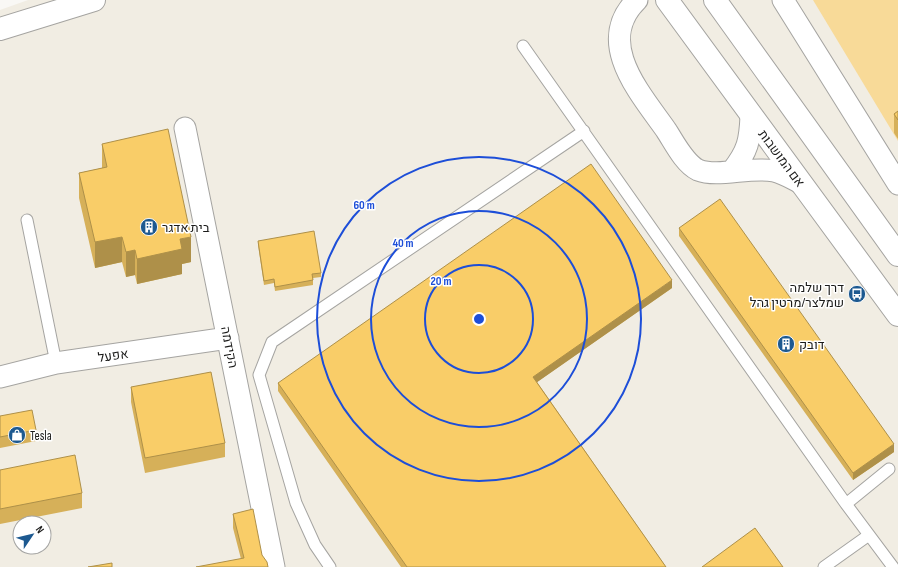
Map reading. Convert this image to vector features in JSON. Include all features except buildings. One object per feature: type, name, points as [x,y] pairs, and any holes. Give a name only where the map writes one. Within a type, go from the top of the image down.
[{"type":"main road","points":[[0,29],[94,0]]},
{"type":"main road","name":"אם המושבות","points":[[667,0],[898,315]]},
{"type":"main road","points":[[715,0],[898,255]]},
{"type":"street","points":[[637,0],[628,9],[621,23],[619,39],[623,62],[631,80],[685,158],[698,170],[714,173],[732,171],[774,171],[801,183]]},
{"type":"street","points":[[783,0],[898,184]]},
{"type":"street","points":[[732,171],[743,157],[750,140],[747,110]]},
{"type":"street","name":"הקידמה","points":[[186,128],[274,567]]},
{"type":"street","name":"אפעל","points":[[0,377],[56,364],[228,338]]},
{"type":"lane","points":[[523,46],[846,504],[893,567]]},
{"type":"lane","points":[[330,567],[315,544],[296,503],[259,375],[272,342],[584,131]]},
{"type":"lane","points":[[27,220],[56,364]]},
{"type":"lane","points":[[846,504],[889,469]]},
{"type":"lane","points":[[824,567],[869,535]]},
{"type":"shaded area","points":[[28,0],[898,0],[898,567],[0,567],[0,10]]},
{"type":"shaded area","points":[[813,0],[898,0],[898,141]]},
{"type":"place","name":"בית אדגר","points":[[149,227]]},
{"type":"place","name":"דרך שלמה שמלצר/מרטין גהל","points":[[857,294]]},
{"type":"place","name":"דובק","points":[[786,344]]},
{"type":"place","name":"Tesla","points":[[17,435]]}]
